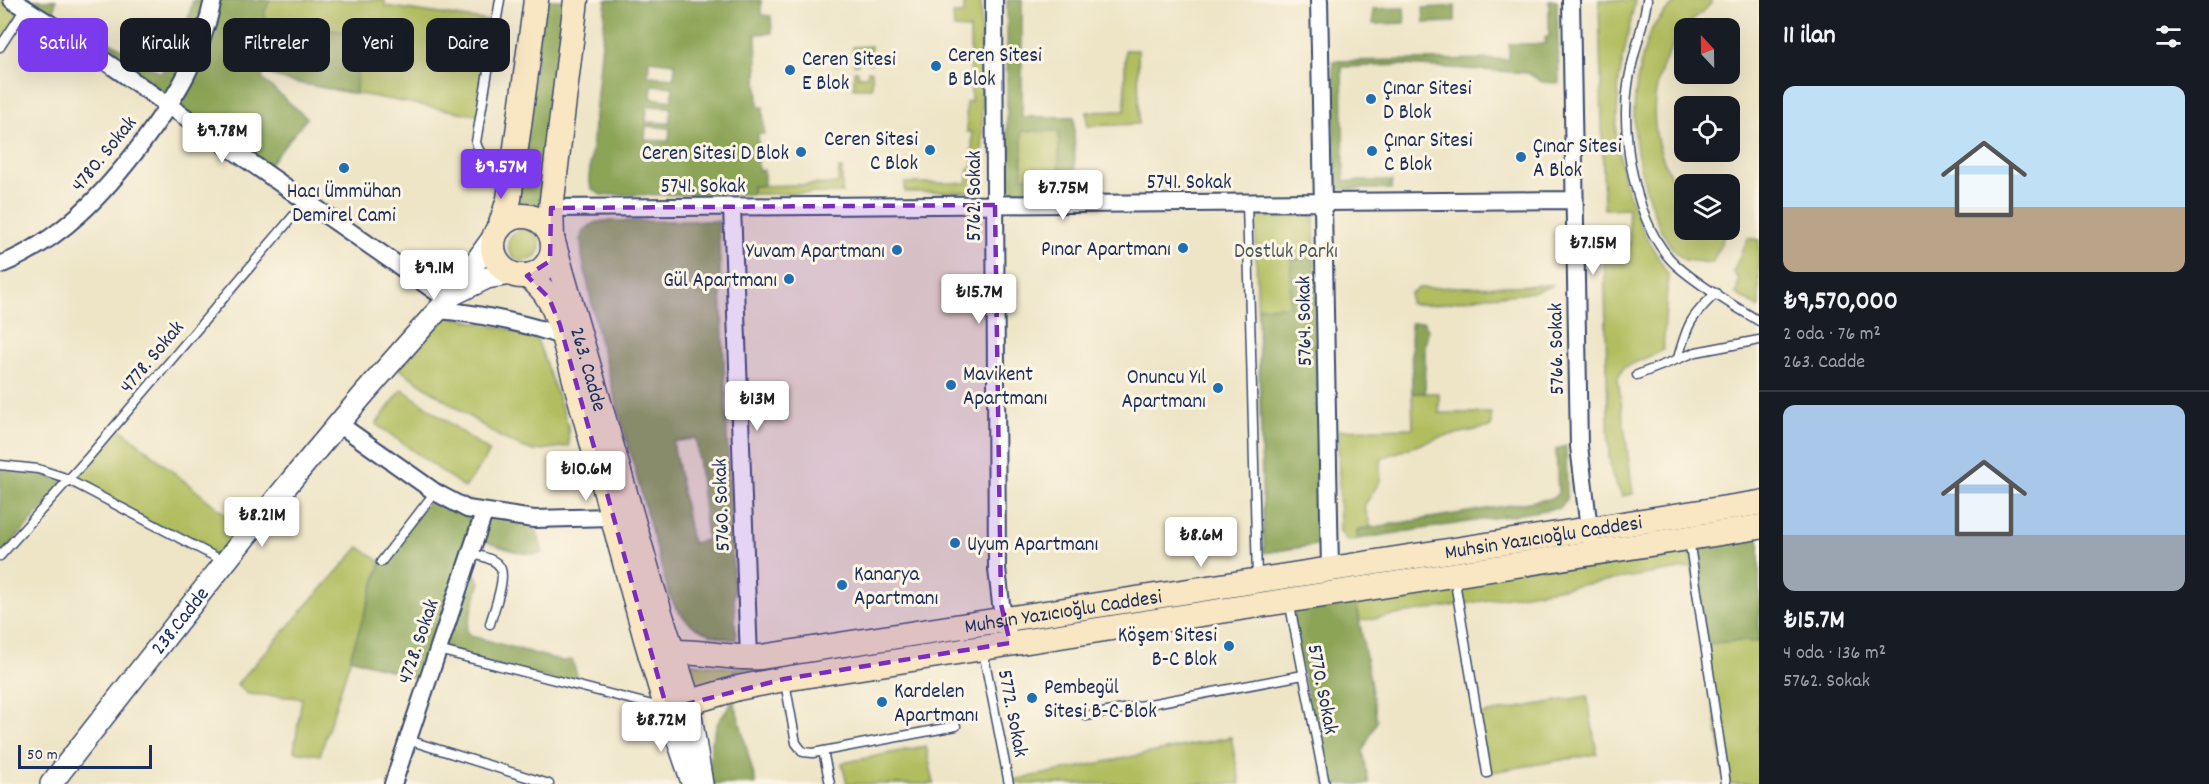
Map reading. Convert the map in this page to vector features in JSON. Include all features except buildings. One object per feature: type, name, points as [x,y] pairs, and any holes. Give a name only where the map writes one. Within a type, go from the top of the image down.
[{"type":"main road","points":[[536,0],[509,199],[493,246],[494,257],[500,266],[536,282],[549,298],[563,337],[612,517],[662,653],[678,706]]},
{"type":"main road","name":"263. Cadde","points":[[576,0],[551,208],[552,240],[654,594],[662,653]]},
{"type":"main road","points":[[497,232],[508,220],[518,217],[528,216],[545,225],[552,240],[553,252],[544,268],[519,275]]},
{"type":"main road","name":"Muhsin Yazıcıoğlu Caddesi","points":[[678,706],[728,691],[784,679],[1454,574],[1759,503]]},
{"type":"main road","name":"Muhsin Yazıcıoğlu Caddesi","points":[[662,653],[749,658],[1330,569],[1591,541],[1689,538],[1759,527]]},
{"type":"street","name":"4780. Sokak","points":[[0,265],[40,245],[71,223],[117,177],[169,106],[196,57],[213,0]]},
{"type":"street","name":"5762. Sokak","points":[[994,0],[997,569],[1004,619],[1011,643]]},
{"type":"street","name":"5764. Sokak","points":[[1319,0],[1330,569]]},
{"type":"street","name":"5766. Sokak","points":[[1570,0],[1580,446],[1591,541]]},
{"type":"street","points":[[19,4],[306,201],[461,313],[531,327],[563,337]]},
{"type":"street","name":"5741. Sokak","points":[[551,208],[1574,200]]},
{"type":"street","name":"5760. Sokak","points":[[732,207],[749,658]]},
{"type":"street","name":"238.Cadde","points":[[51,784],[225,562],[339,424],[446,302],[497,232]]},
{"type":"street","points":[[446,302],[487,278],[519,275]]},
{"type":"street","points":[[339,424],[458,506],[484,513],[534,519],[612,517]]},
{"type":"street","name":"4728. Sokak","points":[[393,784],[484,513]]},
{"type":"street","points":[[678,706],[693,784]]},
{"type":"street","points":[[678,706],[702,784]]},
{"type":"lane","points":[[500,0],[476,142],[478,150],[487,160],[513,169]]},
{"type":"lane","points":[[1648,2],[1631,65],[1625,109],[1625,129],[1632,171],[1645,213],[1659,243],[1676,264],[1759,321]]},
{"type":"lane","points":[[0,47],[19,4]]},
{"type":"lane","name":"4778. Sokak","points":[[0,556],[69,480],[306,201]]},
{"type":"lane","points":[[1247,202],[1257,580]]},
{"type":"lane","points":[[1678,358],[1692,317],[1716,293]]},
{"type":"lane","points":[[1637,375],[1678,358],[1715,347],[1759,340]]},
{"type":"lane","points":[[0,465],[38,469],[69,480],[225,562]]},
{"type":"lane","points":[[381,562],[435,492]]},
{"type":"lane","points":[[1689,538],[1726,784]]},
{"type":"lane","points":[[470,553],[492,560],[500,567],[502,578],[490,624]]},
{"type":"lane","points":[[1454,574],[1487,773]]},
{"type":"lane","name":"5770. Sokak","points":[[1289,600],[1325,784]]},
{"type":"lane","name":"5772. Sokak","points":[[983,648],[1009,784]]},
{"type":"lane","points":[[438,650],[678,706]]},
{"type":"lane","points":[[1086,716],[1303,675]]},
{"type":"lane","points":[[784,679],[798,747],[807,753],[956,726]]},
{"type":"lane","points":[[408,740],[549,784]]},
{"type":"lane","points":[[823,751],[830,784]]},
{"type":"highlighted area","points":[[995,205],[1001,604],[1010,643],[784,679],[667,709],[560,325],[549,298],[527,276],[550,261],[551,208]]},
{"type":"green space","points":[[0,0],[12,0],[26,7],[0,47]]},
{"type":"green space","points":[[12,0],[56,0],[54,11],[50,18],[41,18]]},
{"type":"green space","points":[[193,0],[270,0],[266,18],[223,18],[223,72],[264,72],[262,79],[307,118],[263,172],[120,72],[211,72],[211,18],[188,18]]},
{"type":"green space","points":[[213,0],[385,0],[385,6],[468,18],[426,18],[426,72],[487,72],[480,116],[288,81],[266,72],[330,72],[330,18],[226,18]]},
{"type":"green space","points":[[543,0],[567,0],[540,203],[535,208],[525,209],[518,201]]},
{"type":"green space","points":[[606,0],[761,0],[761,15],[771,16],[772,33],[756,34],[758,107],[763,107],[764,134],[758,134],[758,170],[764,170],[764,186],[752,186],[752,194],[601,195],[591,188],[589,178]],"holes":[[[649,60],[675,63],[674,78],[648,76]],[[652,85],[673,87],[672,101],[651,98]],[[647,106],[671,107],[670,123],[646,122]],[[646,126],[670,128],[669,141],[645,140]]]},
{"type":"green space","points":[[964,0],[981,0],[983,192],[905,192],[905,183],[968,183],[968,168],[973,167],[972,132],[967,132],[966,102],[971,102],[970,29],[954,28],[953,14],[964,14]]},
{"type":"green space","points":[[1007,0],[1022,0],[1022,117],[1074,117],[1075,191],[1007,192]],"holes":[[[1022,131],[1059,131],[1059,177],[1022,177]]]},
{"type":"green space","points":[[1549,0],[1557,0],[1559,83],[1542,82],[1528,73],[1404,65],[1342,67],[1344,181],[1392,181],[1392,189],[1335,189],[1333,61],[1509,59],[1509,44],[1545,44],[1545,37],[1549,37]]},
{"type":"green space","points":[[1599,0],[1635,0],[1619,79],[1616,135],[1624,179],[1633,205],[1644,234],[1668,274],[1663,350],[1623,368],[1618,379],[1633,494],[1622,496],[1612,475],[1609,456],[1604,246],[1630,244],[1628,208],[1604,209]]},
{"type":"green space","points":[[1678,0],[1710,0],[1711,4],[1696,18],[1674,18],[1674,45],[1662,70],[1656,94],[1655,120],[1659,146],[1674,180],[1674,240],[1722,240],[1712,263],[1685,260],[1668,242],[1650,202],[1637,153],[1634,105],[1639,71],[1648,37],[1665,13]]},
{"type":"green space","points":[[1455,6],[1455,22],[1424,23],[1423,8]]},
{"type":"green space","points":[[1404,8],[1405,23],[1373,24],[1373,9]]},
{"type":"green space","points":[[330,30],[342,31],[342,72],[357,72],[356,94],[288,81],[264,72],[330,72]]},
{"type":"green space","points":[[108,40],[120,48],[120,72],[108,63]]},
{"type":"green space","points":[[871,46],[871,63],[868,63],[867,58],[858,59],[858,64],[854,64],[853,47]]},
{"type":"green space","points":[[1125,50],[1138,50],[1139,124],[1087,126],[1087,112],[1125,111]]},
{"type":"green space","points":[[854,71],[858,71],[858,76],[867,76],[868,71],[872,71],[872,88],[854,88]]},
{"type":"green space","points":[[1074,117],[1075,191],[1007,192],[1007,118]]},
{"type":"green space","points":[[839,169],[842,169],[842,193],[752,194],[752,186],[838,184]]},
{"type":"green space","name":"Dostluk Parkı","points":[[1314,215],[1321,544],[1264,553],[1255,216]]},
{"type":"green space","points":[[603,221],[718,221],[736,640],[713,635],[695,627],[681,614],[669,595],[599,339],[582,256],[583,231],[594,223]],"holes":[[[696,438],[707,540],[692,543],[673,442]]]},
{"type":"green space","points":[[524,229],[535,234],[540,245],[535,256],[524,261],[513,256],[508,245],[513,234]]},
{"type":"green space","points":[[1748,238],[1759,240],[1759,308],[1736,294],[1739,279],[1733,272]]},
{"type":"green space","name":"Dostluk Parkı","points":[[1291,259],[1315,259],[1321,544],[1264,553],[1258,307],[1290,306]]},
{"type":"green space","points":[[1552,285],[1523,294],[1487,296],[1435,305],[1410,304],[1410,293],[1419,288]]},
{"type":"green space","points":[[448,316],[504,328],[537,339],[568,425],[569,446],[534,451],[519,446],[500,437],[399,369],[431,330]]},
{"type":"green space","points":[[1424,322],[1428,330],[1425,346],[1425,393],[1412,393],[1411,323]]},
{"type":"green space","points":[[402,389],[490,452],[465,488],[376,424]]},
{"type":"green space","points":[[1412,393],[1439,393],[1439,413],[1491,413],[1491,427],[1441,437],[1384,457],[1380,463],[1380,481],[1364,506],[1371,527],[1357,530],[1358,539],[1347,541],[1340,531],[1338,430],[1413,428]]},
{"type":"green space","points":[[116,425],[248,533],[225,562],[69,480]]},
{"type":"green space","points":[[1566,446],[1567,499],[1559,508],[1358,539],[1357,530],[1554,498],[1558,493],[1556,449]]},
{"type":"green space","points":[[0,465],[69,480],[0,556]]},
{"type":"green space","points":[[435,492],[534,519],[543,553],[526,554],[476,538],[465,570],[475,574],[480,582],[466,631],[471,636],[562,661],[572,660],[577,675],[576,685],[438,650],[427,682],[350,658],[381,562]]},
{"type":"green space","points":[[1759,533],[1759,784],[1726,784],[1692,567],[1359,621],[1354,590]]},
{"type":"green space","points":[[1759,533],[1759,642],[1736,641],[1704,644],[1689,538]]},
{"type":"green space","points":[[359,547],[381,562],[320,755],[294,751],[302,698],[247,694],[237,684]]},
{"type":"green space","points":[[1354,590],[1377,721],[1363,751],[1369,784],[1325,784],[1289,600]]},
{"type":"green space","points":[[996,629],[997,635],[736,679],[734,668]]},
{"type":"green space","points":[[691,663],[734,668],[736,679],[699,689],[695,687],[689,665]]},
{"type":"green space","points":[[1587,696],[1597,754],[1487,773],[1477,715]]},
{"type":"green space","points":[[734,700],[756,784],[709,784],[711,743],[718,722]]},
{"type":"green space","points":[[1231,737],[1240,784],[1009,784],[1008,781]]},
{"type":"green space","points":[[926,746],[934,784],[847,784],[842,763]]},
{"type":"place","name":"Ceren Sitesi B Blok","points":[[936,66]]},
{"type":"place","name":"Ceren Sitesi E Blok","points":[[790,70]]},
{"type":"place","name":"Çınar Sitesi D Blok","points":[[1371,99]]},
{"type":"place","name":"Ceren Sitesi C Blok","points":[[930,150]]},
{"type":"place","name":"Çınar Sitesi C Blok","points":[[1372,151]]},
{"type":"place","name":"Ceren Sitesi D Blok","points":[[801,152]]},
{"type":"place","name":"Çınar Sitesi A Blok","points":[[1521,157]]},
{"type":"place","name":"Hacı Ümmühan Demirel Cami","points":[[344,168]]},
{"type":"place","name":"Pınar Apartmanı","points":[[1183,248]]},
{"type":"place","name":"Yuvam Apartmanı","points":[[897,250]]},
{"type":"place","name":"Gül Apartmanı","points":[[789,279]]},
{"type":"place","name":"Mavikent Apartmanı","points":[[951,385]]},
{"type":"place","name":"Onuncu Yıl Apartmanı","points":[[1218,388]]},
{"type":"place","name":"Uyum Apartmanı","points":[[955,543]]},
{"type":"place","name":"Kanarya Apartmanı","points":[[842,585]]},
{"type":"place","name":"Köşem Sitesi B-C Blok","points":[[1229,646]]},
{"type":"place","name":"Pembegül Sitesi B-C Blok","points":[[1032,698]]},
{"type":"place","name":"Kardelen Apartmanı","points":[[882,702]]}]
